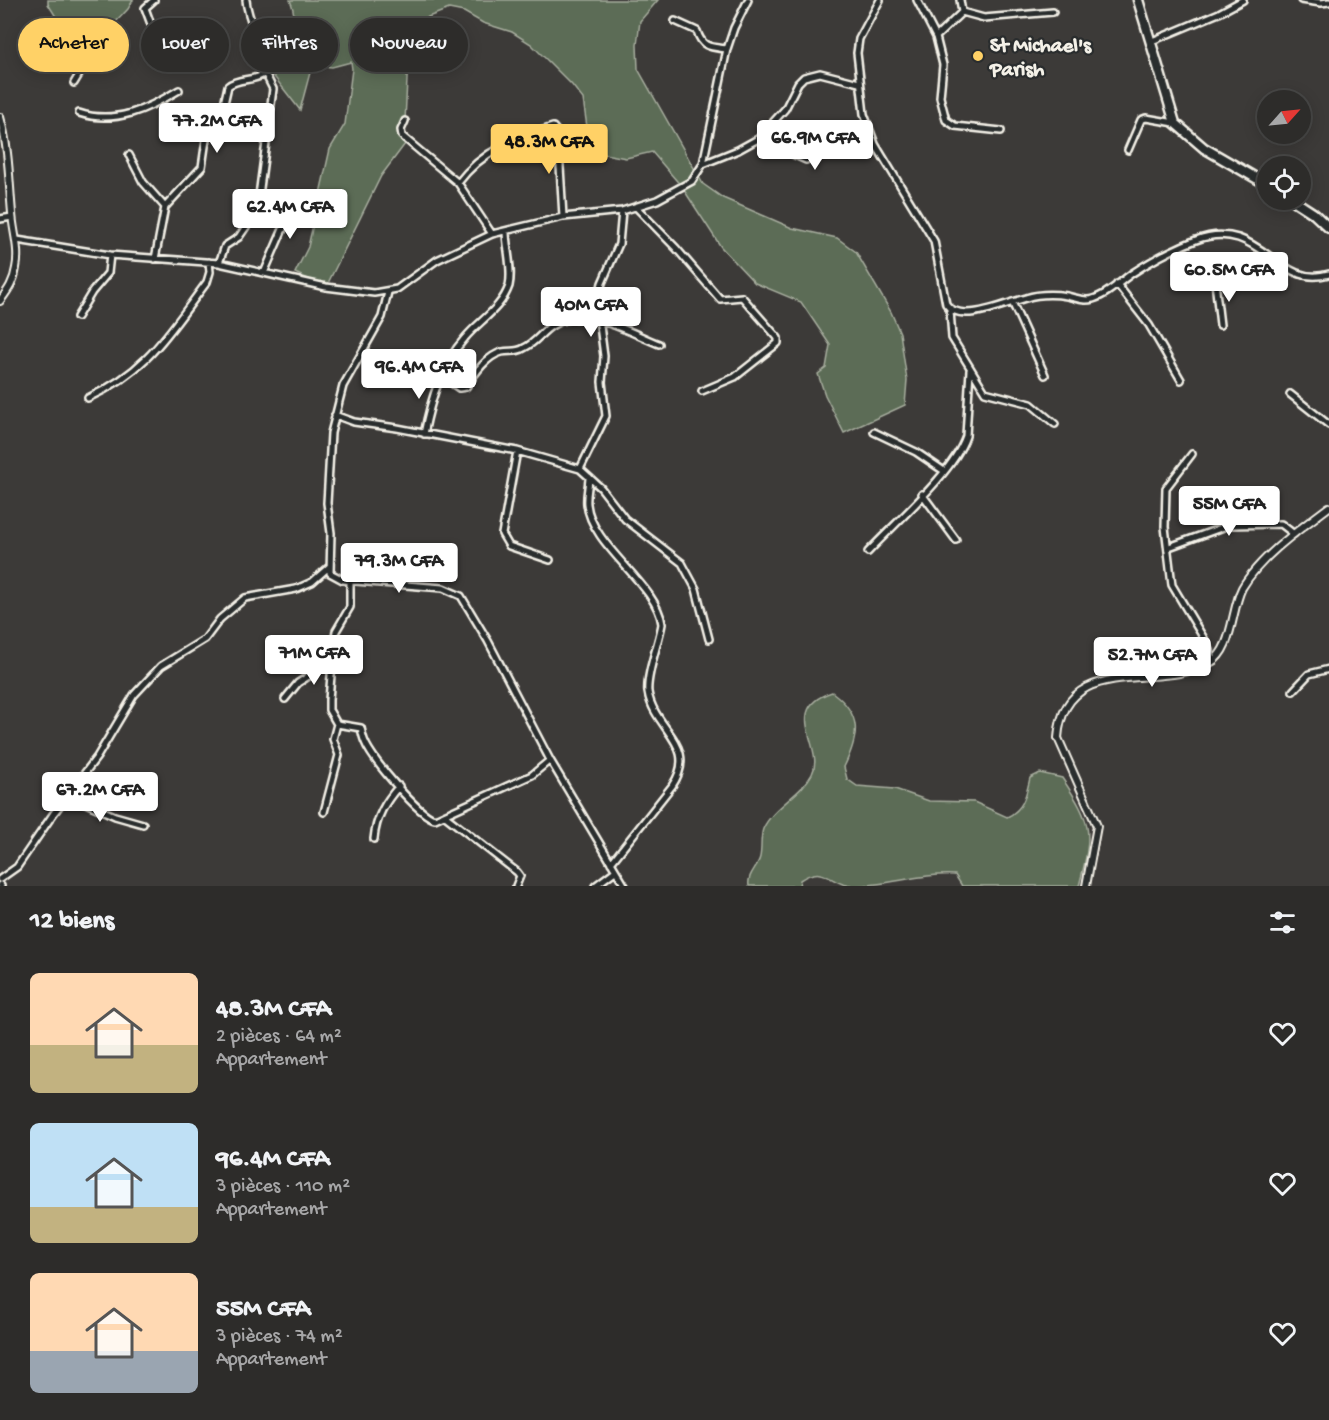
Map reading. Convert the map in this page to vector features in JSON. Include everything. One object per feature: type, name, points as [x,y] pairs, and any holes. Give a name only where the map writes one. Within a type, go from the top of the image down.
[{"type":"highway","points":[[1138,0],[1175,123],[1204,148],[1257,178]]},
{"type":"highway","points":[[1308,210],[1329,228]]},
{"type":"street","points":[[149,18],[145,8],[154,0]]},
{"type":"street","points":[[219,263],[225,246],[239,237],[257,211],[273,89],[265,73],[263,51],[251,21],[246,0]]},
{"type":"street","points":[[17,240],[110,255],[219,263],[326,287],[388,292],[406,285],[437,260],[492,234],[563,217],[622,212],[682,188],[692,181],[703,164],[727,49],[734,28],[748,0]]},
{"type":"street","points":[[880,0],[859,39],[859,83],[871,134],[886,164],[929,230],[936,252],[946,304],[950,310],[952,338],[985,392],[1031,404],[1055,424]]},
{"type":"street","points":[[916,0],[936,37],[943,65],[939,89],[946,120],[955,126],[1000,131]]},
{"type":"street","points":[[960,0],[962,12]]},
{"type":"street","points":[[1152,41],[1219,13],[1243,0]]},
{"type":"street","points":[[1301,0],[1329,2]]},
{"type":"street","points":[[936,37],[962,12]]},
{"type":"street","points":[[962,12],[984,18],[1053,12]]},
{"type":"street","points":[[675,21],[697,31],[702,44],[706,47],[727,49]]},
{"type":"street","points":[[74,83],[80,72]]},
{"type":"street","points":[[155,259],[165,207],[202,168],[207,134],[221,117],[228,86],[237,81],[259,78],[265,73]]},
{"type":"street","points":[[703,164],[748,146],[785,109],[798,83],[804,77],[820,74],[859,83]]},
{"type":"street","points":[[79,112],[92,117],[116,117],[136,112],[179,90]]},
{"type":"street","points":[[0,117],[9,164],[12,217],[17,240],[17,266],[12,285],[0,301]]},
{"type":"street","points":[[1128,150],[1141,120],[1146,118],[1175,123]]},
{"type":"street","points":[[405,121],[401,130],[402,136],[458,183],[492,234]]},
{"type":"street","points":[[770,126],[790,153],[806,160],[843,143],[860,143],[871,134]]},
{"type":"street","points":[[458,183],[473,164],[488,153],[553,127],[558,133],[563,217]]},
{"type":"street","points":[[129,155],[143,182],[165,207]]},
{"type":"street","points":[[264,273],[296,199]]},
{"type":"street","points":[[636,207],[676,248],[720,299],[742,297],[778,338],[778,343],[735,377],[702,391]]},
{"type":"street","points":[[580,469],[606,416],[602,382],[604,356],[598,294],[619,244],[622,212]]},
{"type":"street","points":[[0,219],[12,217]]},
{"type":"street","points":[[424,434],[433,392],[441,376],[463,339],[502,301],[510,278],[506,231]]},
{"type":"street","points":[[950,310],[957,313],[980,311],[1012,302],[1053,295],[1092,300],[1161,256],[1211,236],[1235,235],[1245,239],[1281,265],[1303,275],[1314,277],[1329,274]]},
{"type":"street","points":[[77,317],[92,292],[108,273],[110,255]]},
{"type":"street","points":[[88,398],[114,385],[155,352],[207,282],[210,272],[209,262]]},
{"type":"street","points":[[1220,326],[1215,282],[1217,276],[1266,272],[1281,265]]},
{"type":"street","points":[[1117,284],[1149,325],[1181,380]]},
{"type":"street","points":[[388,292],[385,310],[343,386],[335,415],[328,458],[327,503],[331,533],[329,567],[334,578],[433,587],[456,592],[461,596],[488,641],[549,760],[625,886]]},
{"type":"street","points":[[1012,302],[1045,375]]},
{"type":"street","points":[[441,376],[464,388],[491,358],[500,352],[514,352],[534,343],[553,324],[579,318],[599,320],[659,344]]},
{"type":"street","points":[[868,552],[944,471],[963,445],[966,436],[970,370]]},
{"type":"street","points":[[1290,393],[1329,425]]},
{"type":"street","points":[[335,415],[354,422],[517,451],[580,469],[626,519],[682,563],[696,589],[710,639]]},
{"type":"street","points":[[874,432],[916,452],[944,471]]},
{"type":"street","points":[[517,451],[502,534],[509,546],[550,560]]},
{"type":"street","points":[[1192,454],[1166,488],[1165,527],[1172,585],[1206,642],[1213,661]]},
{"type":"street","points":[[589,477],[587,503],[598,529],[625,568],[657,603],[661,613],[662,624],[648,689],[657,715],[676,742],[683,763],[681,773],[672,786],[611,863]]},
{"type":"street","points":[[922,494],[957,540]]},
{"type":"street","points":[[1086,886],[1097,826],[1058,738],[1064,711],[1078,692],[1098,682],[1186,672],[1213,661],[1222,650],[1242,590],[1250,577],[1294,534],[1329,507]]},
{"type":"street","points":[[1169,547],[1229,525],[1281,524],[1294,534]]},
{"type":"street","points":[[0,879],[17,867],[67,795],[97,757],[134,695],[161,666],[205,639],[220,619],[245,598],[296,589],[312,582],[329,567]]},
{"type":"street","points":[[324,812],[339,755],[333,739],[337,724],[330,710],[332,661],[336,631],[350,608],[350,580]]},
{"type":"street","points":[[285,699],[298,683],[332,661]]},
{"type":"street","points":[[1293,691],[1309,674],[1329,669]]},
{"type":"street","points":[[337,724],[361,728],[369,750],[431,819],[532,775],[549,760]]},
{"type":"street","points":[[374,839],[376,822],[383,807],[399,786]]},
{"type":"street","points":[[67,795],[115,816],[142,824]]},
{"type":"street","points":[[444,815],[517,872],[520,876],[516,886]]},
{"type":"street","points":[[595,886],[615,871]]},
{"type":"green space","points":[[48,0],[133,0],[120,18],[57,18]]},
{"type":"green space","points":[[290,0],[658,0],[640,21],[637,45],[638,69],[703,184],[723,198],[792,228],[837,238],[856,252],[891,312],[900,333],[907,380],[905,405],[844,433],[825,395],[818,374],[826,368],[830,345],[801,302],[755,283],[721,247],[682,187],[652,152],[626,158],[577,149],[587,127],[583,99],[531,44],[512,32],[483,23],[464,12],[449,9],[427,18],[350,18],[350,62],[338,65],[338,18],[294,18]]},
{"type":"green space","points":[[270,72],[310,72],[300,110]]},
{"type":"green space","points":[[352,72],[407,72],[405,121],[401,130],[408,140],[381,176],[326,287],[295,273],[308,247],[330,149],[345,124]]},
{"type":"green space","points":[[832,692],[849,709],[853,718],[855,736],[844,767],[847,779],[857,786],[895,789],[929,801],[974,802],[1007,817],[1021,806],[1030,778],[1040,773],[1062,778],[1080,807],[1087,829],[1087,853],[1079,886],[962,886],[955,875],[942,875],[852,886],[844,885],[822,874],[816,874],[800,880],[799,886],[749,886],[750,878],[760,857],[763,829],[773,814],[801,788],[812,774],[815,764],[808,730],[809,708],[817,699]]},
{"type":"place","name":"St Michael's Parish","points":[[978,56]]}]
